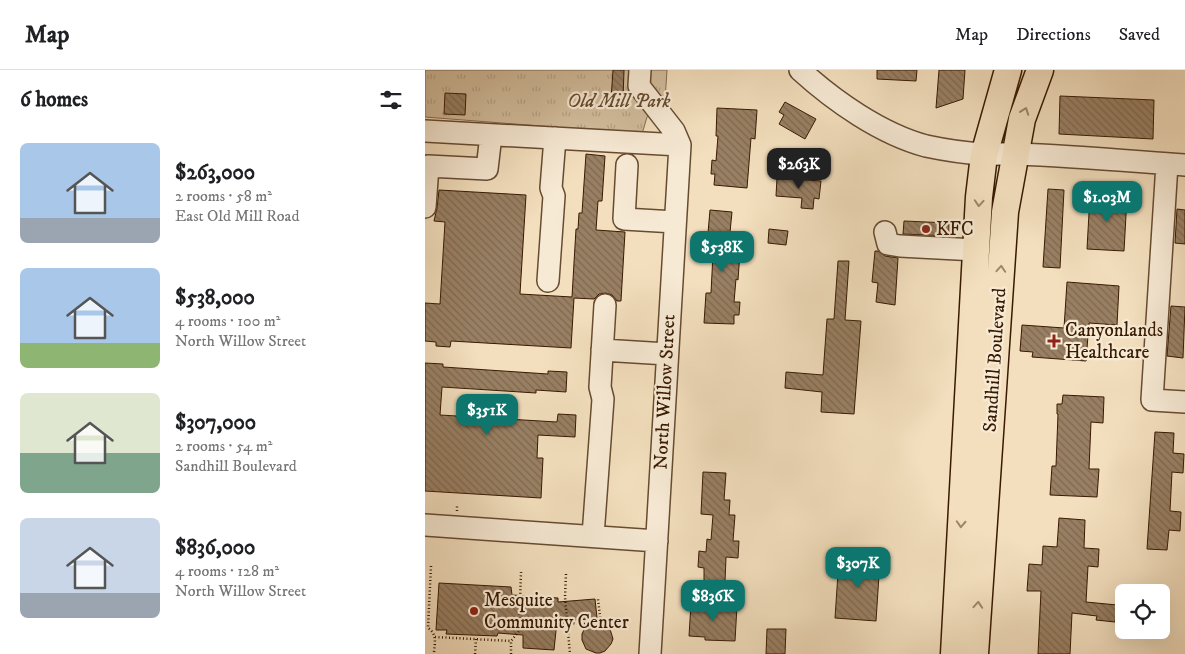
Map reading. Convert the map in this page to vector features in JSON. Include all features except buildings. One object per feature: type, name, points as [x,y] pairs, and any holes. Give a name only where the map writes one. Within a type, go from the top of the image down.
[{"type":"main road","name":"Sandhill Boulevard","points":[[954,654],[979,197],[984,154],[1007,70]]},
{"type":"main road","name":"Sandhill Boulevard","points":[[975,654],[1005,212],[1022,119],[1040,70]]},
{"type":"main road","points":[[968,388],[975,407],[970,488],[985,500]]},
{"type":"street","points":[[640,70],[639,86],[677,138]]},
{"type":"street","points":[[800,70],[827,94],[882,128],[925,146],[957,152],[984,154],[1015,154],[1176,164],[1152,400],[1185,402]]},
{"type":"street","points":[[425,131],[555,138],[677,138]]},
{"type":"street","points":[[425,207],[428,166],[487,169],[491,135]]},
{"type":"street","points":[[548,281],[554,196],[551,188],[555,138]]},
{"type":"street","name":"North Willow Street","points":[[650,654],[675,222],[677,138]]},
{"type":"street","points":[[627,165],[624,219],[675,222]]},
{"type":"street","points":[[885,232],[888,244],[976,250]]},
{"type":"street","points":[[593,536],[603,399],[600,387],[605,305]]},
{"type":"street","points":[[602,350],[667,354]]},
{"type":"street","points":[[425,525],[657,541]]},
{"type":"path","points":[[431,566],[428,628],[435,637],[434,652]]},
{"type":"path","points":[[435,637],[511,641],[518,635],[521,620],[521,572]]},
{"type":"path","points":[[566,574],[570,654]]},
{"type":"path","points":[[521,620],[601,625],[598,598]]},
{"type":"path","points":[[475,654],[476,639]]},
{"type":"path","points":[[511,641],[511,654]]},
{"type":"green space","name":"Old Mill Park","points":[[425,70],[667,70],[665,100],[647,117],[642,134],[425,117]]},
{"type":"place","name":"KFC","points":[[926,229]]},
{"type":"place","name":"Canyonlands Healthcare","points":[[1054,341]]},
{"type":"place","name":"Mesquite Community Center","points":[[474,611]]}]
